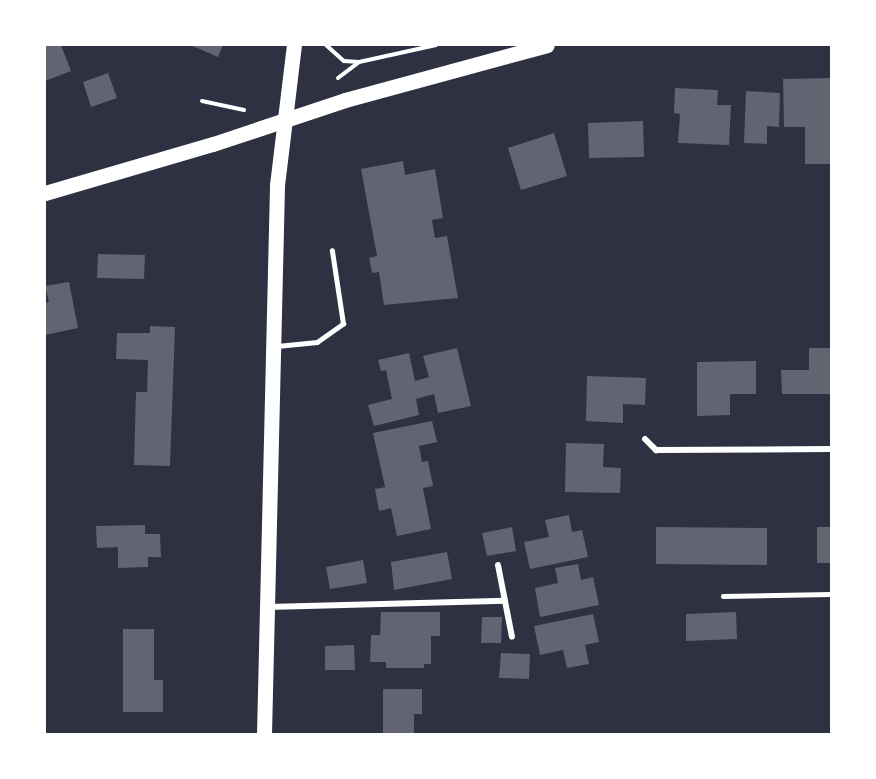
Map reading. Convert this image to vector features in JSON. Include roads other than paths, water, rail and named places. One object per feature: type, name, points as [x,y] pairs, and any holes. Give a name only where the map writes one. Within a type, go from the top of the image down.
[{"type":"main road","points":[[264,734],[271,347],[277,185],[294,45]]},
{"type":"main road","points":[[45,193],[285,120],[547,45]]},
{"type":"street","points":[[645,439],[656,450],[831,449]]},
{"type":"street","points":[[498,565],[512,637]]},
{"type":"street","points":[[267,606],[505,601]]},
{"type":"lane","points":[[271,347],[317,342],[344,324],[332,251]]},
{"type":"lane","points":[[723,596],[831,594]]}]
